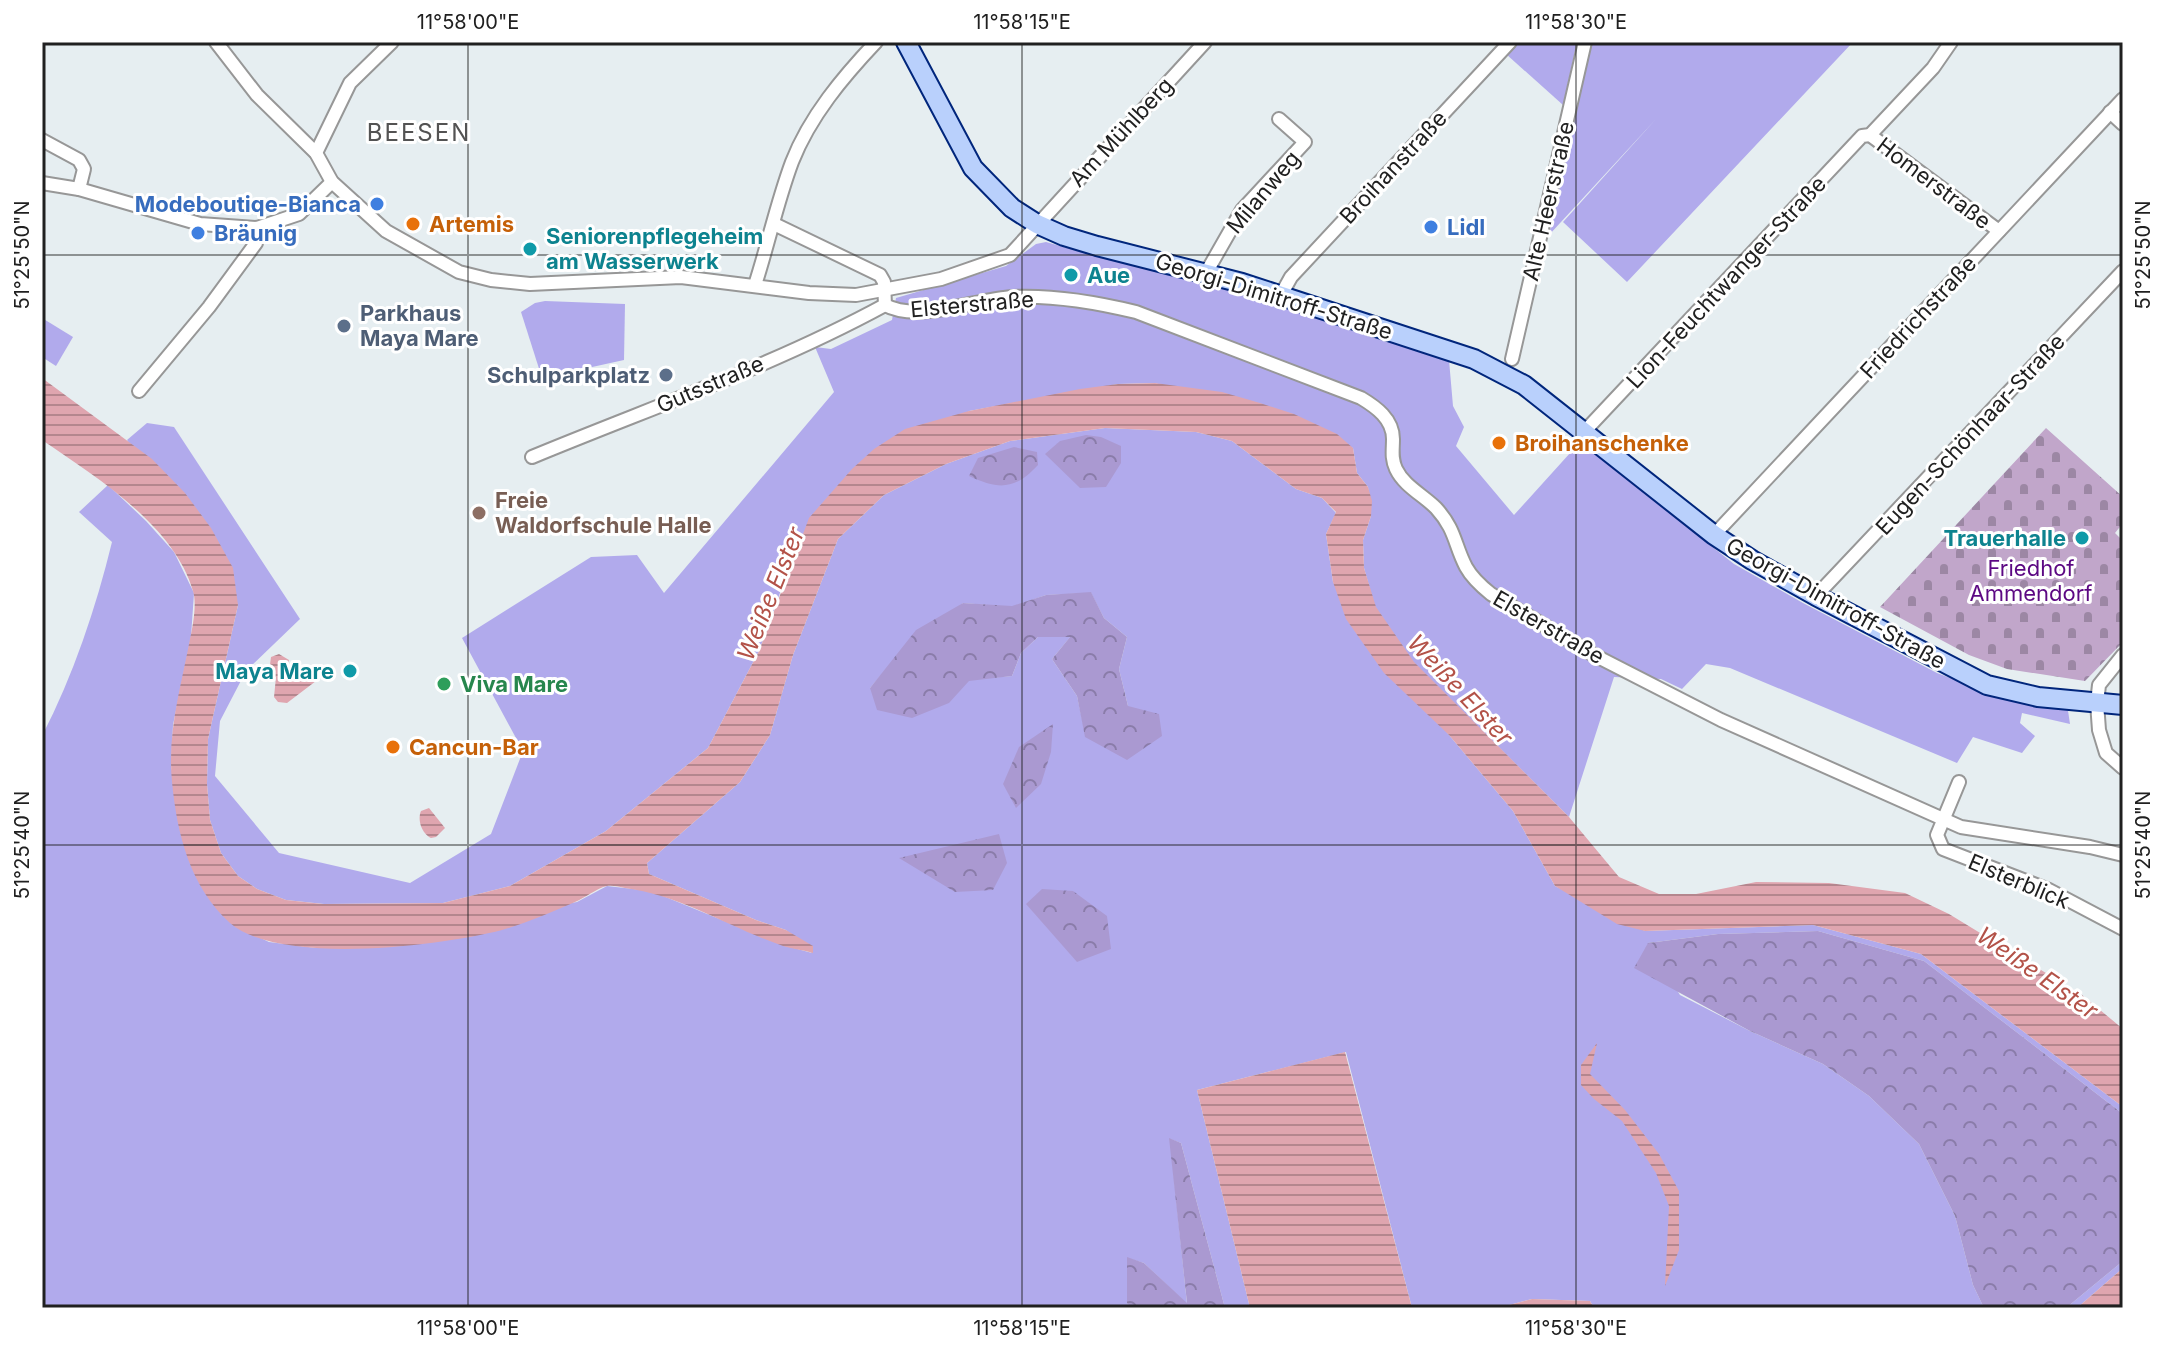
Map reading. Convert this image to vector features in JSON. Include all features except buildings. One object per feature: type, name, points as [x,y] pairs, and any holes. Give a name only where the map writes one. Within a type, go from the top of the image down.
[{"type":"street","points":[[216,42],[257,95],[316,153],[332,182],[386,231],[459,272],[491,280],[530,284],[681,277],[809,293],[856,295],[941,279],[1010,255],[1037,224]]},
{"type":"street","points":[[316,153],[350,83],[392,42]]},
{"type":"street","points":[[755,285],[792,162],[806,134],[844,77],[876,42]]},
{"type":"street","name":"Georgi-Dimitroff-Straße","points":[[906,42],[973,168],[1012,208],[1037,224],[1097,246],[1281,295],[1474,359],[1524,385],[1714,535],[1816,596],[1987,685],[2025,695],[2123,705]]},
{"type":"street","name":"Am Mühlberg","points":[[1037,224],[1205,42]]},
{"type":"street","name":"Broihanstraße","points":[[1281,295],[1291,277],[1510,42]]},
{"type":"street","name":"Alte Heerstraße","points":[[1512,359],[1585,42]]},
{"type":"street","name":"Lion-Feuchtwanger-Straße","points":[[1584,432],[1862,136],[1870,135],[1933,68],[1951,42]]},
{"type":"street","name":"Friedrichstraße","points":[[1714,535],[2123,99]]},
{"type":"street","points":[[2110,112],[2123,124]]},
{"type":"street","name":"Milanweg","points":[[1206,273],[1242,210],[1305,142],[1279,119]]},
{"type":"street","name":"Homerstraße","points":[[1870,135],[1999,231]]},
{"type":"street","points":[[42,140],[79,160],[84,169],[79,189]]},
{"type":"street","points":[[42,183],[79,189],[200,224],[257,228],[299,214],[332,182]]},
{"type":"street","points":[[774,224],[875,272],[884,282],[884,290]]},
{"type":"street","points":[[139,391],[209,307],[256,243],[257,228]]},
{"type":"street","name":"Eugen-Schönhaar-Straße","points":[[1816,596],[2123,271]]},
{"type":"street","name":"Elsterstraße","points":[[884,290],[885,305],[911,311],[930,311],[1014,297],[1100,303],[1136,312],[1361,398],[1379,409],[1388,423],[1397,471],[1444,519],[1453,531],[1466,567],[1491,594],[1594,655],[1721,720],[1943,820],[1961,827],[2123,855]]},
{"type":"street","name":"Gutsstraße","points":[[532,457],[706,388],[885,305]]},
{"type":"street","points":[[2123,655],[2099,685],[2097,703],[2099,730],[2106,753],[2123,768]]},
{"type":"street","points":[[1943,820],[1959,782]]},
{"type":"street","name":"Elsterblick","points":[[1943,820],[1937,835],[1943,849],[2049,890],[2123,929]]},
{"type":"shaded area","points":[[1518,42],[1577,42],[1563,105],[1506,54]]},
{"type":"shaded area","points":[[1591,42],[1853,42],[1627,282],[1563,222],[1656,119],[1549,235]]},
{"type":"shaded area","points":[[1046,242],[1232,289],[1449,360],[1453,406],[1464,427],[1456,446],[1514,515],[1580,442],[1734,564],[1937,673],[1985,691],[2067,704],[2070,724],[2022,713],[2020,723],[2035,736],[2022,753],[1973,737],[1957,763],[1730,668],[1706,664],[1682,689],[1661,679],[1614,677],[1569,817],[1413,662],[1375,607],[1364,568],[1363,540],[1371,516],[1368,487],[1357,473],[1353,448],[1155,383],[1118,384],[969,411],[785,579],[759,651],[708,748],[606,831],[510,886],[443,903],[324,904],[286,900],[257,889],[238,876],[221,853],[210,820],[207,784],[208,739],[238,605],[127,440],[147,423],[174,427],[300,619],[246,671],[220,721],[215,776],[279,853],[410,883],[491,834],[523,751],[462,638],[591,557],[637,555],[664,593],[834,392],[815,347],[831,349],[892,320],[896,298],[1006,266],[1036,244]]},
{"type":"shaded area","points":[[545,301],[625,304],[624,360],[542,378],[521,312]]},
{"type":"shaded area","points":[[42,318],[73,337],[56,366],[42,357]]},
{"type":"shaded area","points":[[1105,428],[1196,432],[1232,441],[1296,489],[1322,498],[1336,513],[1326,534],[1333,582],[1449,735],[1513,811],[1555,886],[1645,931],[1813,925],[1921,954],[2123,1107],[2123,1114],[1924,961],[1818,931],[1718,934],[1648,943],[1680,995],[1823,1064],[1869,1096],[1919,1144],[1955,1216],[1973,1285],[1984,1308],[1594,1308],[1590,1301],[1532,1299],[1498,1308],[1412,1308],[1346,1052],[1197,1090],[1250,1308],[1225,1308],[1181,1143],[1170,1139],[1187,1304],[1144,1263],[1127,1258],[1127,1303],[1131,1308],[42,1308],[42,736],[83,641],[112,542],[79,512],[108,485],[174,552],[194,593],[191,637],[173,725],[171,768],[232,924],[269,942],[316,948],[577,902],[607,886],[651,891],[783,945],[812,953],[786,930],[649,874],[647,863],[740,782],[770,735],[793,655],[838,539],[884,495],[946,464],[1010,441]],"holes":[[[1091,593],[1104,618],[1127,637],[1119,669],[1128,706],[1086,737],[1077,696],[1052,659],[1071,636],[1038,637],[1021,653],[1012,676],[870,688],[892,662],[963,603],[1012,607],[1046,595]]]},
{"type":"shaded area","points":[[2123,1261],[2123,1268],[2077,1308],[2066,1308]]},
{"type":"green space","name":"Friedhof Ammendorf","points":[[2046,428],[2123,497],[2123,523],[2115,533],[2123,541],[2123,642],[2085,681],[2007,669],[1969,655],[1880,607]]},
{"type":"green space","points":[[1086,435],[1101,437],[1121,446],[1121,463],[1106,487],[1080,488],[1045,454],[1060,441]]},
{"type":"green space","points":[[1014,447],[1037,452],[1038,465],[1022,479],[998,485],[969,476],[978,458]]},
{"type":"green space","points":[[1091,592],[1104,618],[1127,637],[1119,669],[1128,706],[1159,714],[1162,736],[1127,760],[1085,737],[1077,696],[1052,659],[1070,637],[1038,637],[1021,653],[1012,676],[969,681],[949,703],[912,718],[877,710],[870,688],[916,630],[963,603],[1012,606],[1046,595]]},
{"type":"green space","points":[[1053,724],[1051,752],[1041,784],[1016,808],[1003,784],[1019,747]]},
{"type":"green space","points":[[999,834],[1007,863],[993,890],[955,892],[899,858]]},
{"type":"green space","points":[[1042,889],[1073,891],[1107,916],[1111,949],[1077,962],[1026,904]]},
{"type":"green space","points":[[1818,931],[1924,961],[2123,1114],[2123,1261],[2066,1308],[1984,1308],[1973,1285],[1955,1216],[1919,1144],[1869,1096],[1823,1064],[1750,1031],[1634,968],[1648,943],[1718,934]]},
{"type":"green space","points":[[1169,1138],[1181,1143],[1225,1308],[1131,1308],[1127,1303],[1127,1257],[1144,1263],[1187,1303]]},
{"type":"water","name":"Weiße Elster","points":[[42,378],[152,459],[185,493],[211,528],[233,568],[238,605],[208,739],[210,820],[221,853],[238,876],[257,889],[286,900],[323,904],[443,903],[510,886],[606,831],[708,748],[759,651],[809,518],[874,449],[905,429],[969,411],[1080,389],[1155,383],[1222,392],[1294,414],[1337,434],[1353,448],[1357,473],[1368,487],[1372,501],[1363,540],[1364,568],[1376,607],[1414,662],[1569,817],[1619,877],[1659,894],[1696,894],[1756,882],[1829,883],[1905,893],[1949,914],[2082,995],[2123,1029],[2123,1107],[1921,954],[1813,925],[1645,931],[1617,924],[1555,886],[1513,811],[1449,735],[1384,673],[1346,619],[1333,582],[1326,534],[1336,512],[1322,498],[1296,489],[1232,441],[1196,432],[1105,428],[1010,441],[946,464],[884,495],[838,539],[793,655],[770,735],[740,782],[647,863],[649,874],[786,930],[813,946],[813,953],[763,939],[666,897],[611,886],[511,927],[441,942],[362,949],[322,948],[253,936],[230,923],[205,893],[188,858],[178,821],[171,745],[193,621],[193,591],[183,567],[151,524],[108,487],[42,440]]},
{"type":"water","points":[[279,654],[289,660],[288,664],[297,676],[316,681],[287,703],[278,702],[274,697],[276,677],[269,672],[271,657]]},
{"type":"water","points":[[429,808],[445,828],[431,838],[420,822],[421,811]]},
{"type":"water","points":[[1597,1043],[1590,1074],[1625,1110],[1659,1154],[1679,1191],[1679,1250],[1665,1286],[1669,1206],[1656,1173],[1622,1121],[1581,1085],[1581,1065]]},
{"type":"water","points":[[1345,1052],[1412,1308],[1250,1308],[1197,1090]]},
{"type":"water","points":[[2123,1268],[2123,1308],[2077,1308]]},
{"type":"water","points":[[1532,1299],[1590,1301],[1594,1308],[1498,1308]]},
{"type":"place","name":"Modeboutiqe-Bianca","points":[[377,204]]},
{"type":"place","name":"Artemis","points":[[413,224]]},
{"type":"place","name":"Lidl","points":[[1431,227]]},
{"type":"place","name":"Bräunig","points":[[198,233]]},
{"type":"place","name":"Seniorenpflegeheim am Wasserwerk","points":[[530,249]]},
{"type":"place","name":"Aue","points":[[1071,275]]},
{"type":"place","name":"Parkhaus Maya Mare","points":[[344,326]]},
{"type":"place","name":"Schulparkplatz","points":[[666,375]]},
{"type":"place","name":"Broihanschenke","points":[[1499,443]]},
{"type":"place","name":"Freie Waldorfschule Halle","points":[[479,513]]},
{"type":"place","name":"Trauerhalle","points":[[2082,538]]},
{"type":"place","name":"Maya Mare","points":[[350,671]]},
{"type":"place","name":"Viva Mare","points":[[444,684]]},
{"type":"place","name":"Cancun-Bar","points":[[393,747]]},
{"type":"district","name":"BEESEN","points":[[419,133]]}]
